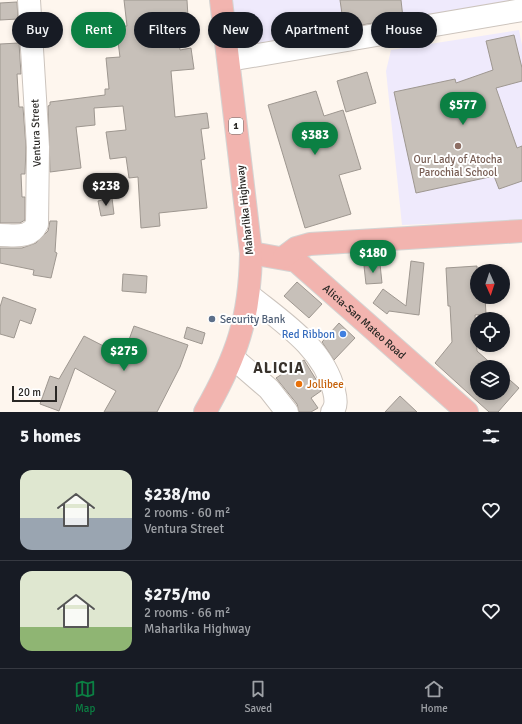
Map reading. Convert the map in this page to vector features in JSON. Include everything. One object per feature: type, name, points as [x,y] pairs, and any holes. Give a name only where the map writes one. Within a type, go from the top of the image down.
[{"type":"main road","name":"Maharlika Highway","points":[[205,412],[230,364],[241,336],[249,295],[251,253],[221,0]]},
{"type":"main road","points":[[284,257],[296,248],[310,244],[522,231]]},
{"type":"main road","name":"Alicia-San Mateo Road","points":[[251,253],[284,257],[296,261],[466,412]]},
{"type":"street","name":"Ventura Street","points":[[0,235],[29,234],[34,230],[37,224],[38,147],[29,0]]},
{"type":"street","points":[[229,60],[522,10]]},
{"type":"street","points":[[249,295],[303,340],[325,368],[336,398],[335,408],[332,412]]},
{"type":"street","points":[[230,364],[267,395],[275,412]]},
{"type":"street","points":[[230,364],[269,389],[287,412]]},
{"type":"shaded area","points":[[229,0],[522,0],[437,16],[437,12],[371,12],[371,28],[363,29],[363,12],[271,12],[271,46],[263,48],[263,12],[230,12]]},
{"type":"shaded area","name":"Our Lady of Atocha Parochial School","points":[[519,30],[522,45],[522,220],[402,225],[386,71],[391,50],[404,48],[437,48],[437,43]]},
{"type":"shaded area","points":[[234,48],[262,48],[235,53]]},
{"type":"building","points":[[124,0],[187,0],[188,12],[134,12],[134,48],[180,48],[180,50],[191,48],[194,69],[171,71],[175,117],[207,113],[209,128],[201,129],[205,159],[201,160],[207,208],[159,213],[160,226],[141,228],[138,177],[129,178],[126,157],[110,159],[106,132],[126,130],[123,106],[94,108],[95,125],[76,127],[81,168],[50,172],[48,106],[50,105],[50,102],[105,95],[105,89],[109,89],[106,58],[120,57],[119,48],[126,48],[127,26]]},
{"type":"building","points":[[340,0],[401,0],[402,12],[371,12],[371,23],[363,25],[363,12],[342,12]]},
{"type":"building","points":[[17,2],[18,12],[12,12],[12,19],[0,20],[0,3]]},
{"type":"building","points":[[514,35],[522,68],[522,81],[496,88],[517,148],[522,146],[522,181],[499,189],[494,176],[416,193],[394,92],[455,79],[456,83],[493,70],[486,41]]},
{"type":"building","points":[[12,43],[12,48],[19,48],[21,74],[17,74],[19,107],[23,107],[26,147],[25,174],[21,174],[22,197],[25,197],[25,220],[20,223],[0,223],[0,44]]},
{"type":"building","points":[[367,72],[376,103],[346,112],[337,81]]},
{"type":"building","points":[[316,91],[324,116],[343,110],[361,169],[339,175],[351,214],[305,228],[268,105]]},
{"type":"building","points":[[112,198],[114,214],[101,216],[98,201]]},
{"type":"building","points":[[50,221],[57,221],[55,252],[57,253],[51,278],[33,275],[34,270],[0,263],[0,248],[22,248],[36,243],[48,231]]},
{"type":"building","points":[[411,261],[424,263],[419,315],[389,311],[387,314],[373,303],[383,289],[406,306]]},
{"type":"building","points":[[380,264],[382,283],[366,284],[364,266]]},
{"type":"building","points":[[470,266],[470,304],[485,304],[486,312],[470,312],[470,352],[478,352],[487,360],[470,360],[470,395],[435,363],[452,342],[446,268]]},
{"type":"building","points":[[123,274],[147,276],[146,293],[122,291]]},
{"type":"building","points":[[297,282],[322,304],[309,318],[284,296]]},
{"type":"building","points":[[3,297],[36,309],[31,324],[20,320],[14,338],[0,334],[0,307]]},
{"type":"building","points":[[339,323],[355,338],[334,360],[322,342]]},
{"type":"building","points":[[134,326],[188,345],[180,367],[157,412],[104,412],[116,391],[75,368],[59,411],[40,404],[50,376],[59,379],[84,336],[123,356]]},
{"type":"building","points":[[187,327],[205,333],[202,344],[184,338]]},
{"type":"building","name":"Jollibee","points":[[304,360],[317,381],[321,391],[311,398],[318,408],[311,412],[299,412],[297,404],[276,378]]},
{"type":"building","points":[[510,380],[519,388],[510,398]]},
{"type":"building","points":[[400,396],[417,412],[385,412]]},
{"type":"building","points":[[476,400],[508,400],[498,412],[489,412]]},
{"type":"place","name":"Our Lady of Atocha Parochial School","points":[[458,146]]},
{"type":"place","name":"Security Bank","points":[[212,319]]},
{"type":"place","name":"Red Ribbon","points":[[343,334]]},
{"type":"place","name":"Jollibee","points":[[299,384]]},
{"type":"district","name":"ALICIA","points":[[279,368]]}]
